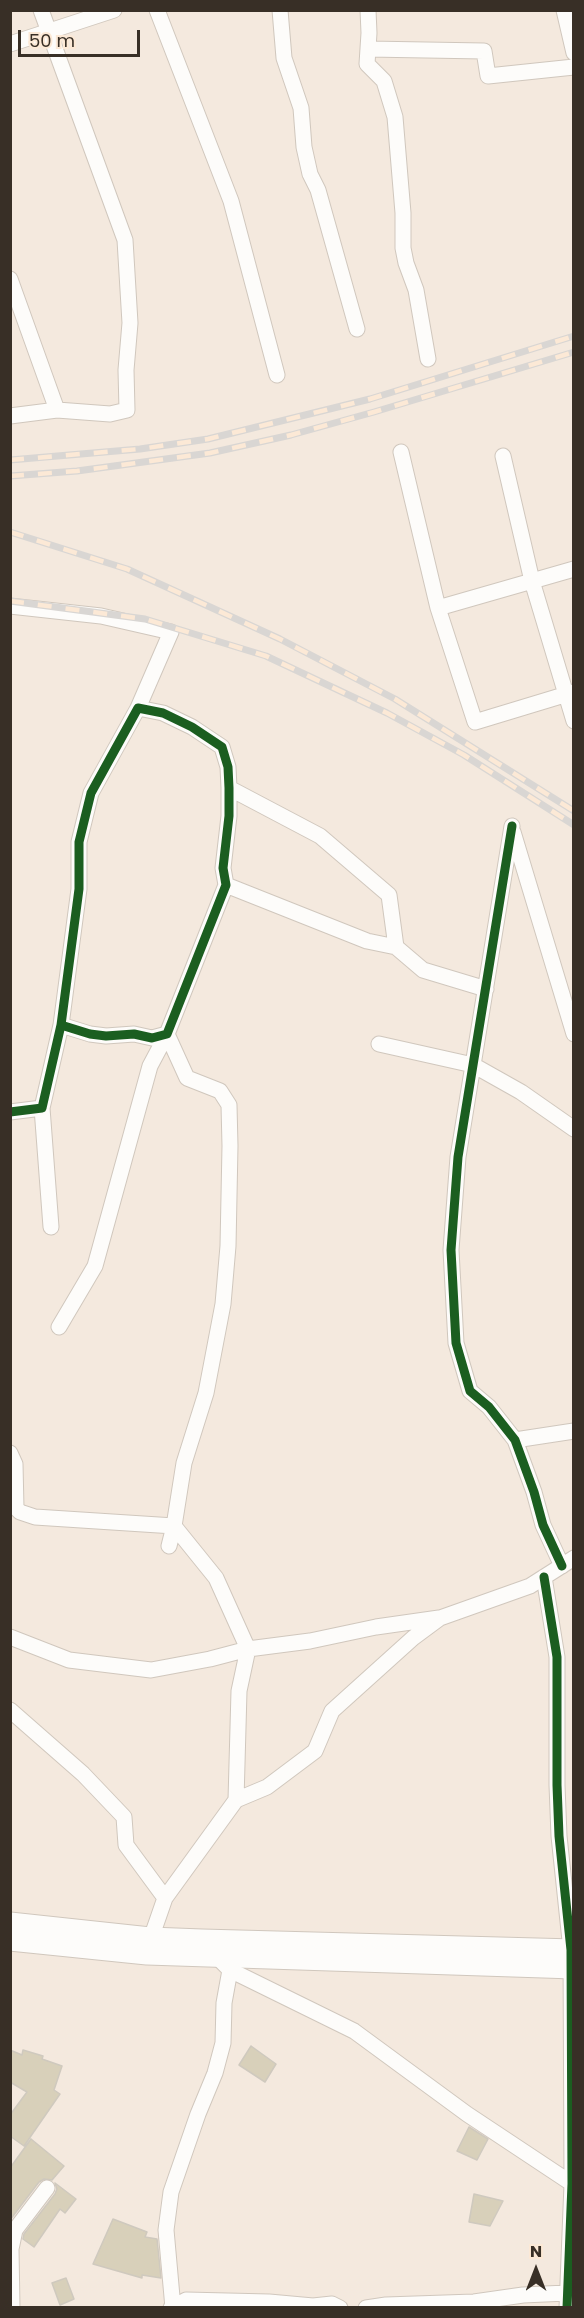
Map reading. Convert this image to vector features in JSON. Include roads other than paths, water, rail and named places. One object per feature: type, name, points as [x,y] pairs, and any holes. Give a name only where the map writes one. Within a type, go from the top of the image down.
[{"type":"main road","points":[[10,1923],[216,1955],[572,1959]]},
{"type":"main road","points":[[10,1940],[148,1946]]},
{"type":"street","points":[[10,416],[57,410],[110,414],[127,410],[126,370],[130,322],[125,240],[40,10]]},
{"type":"street","points":[[10,44],[114,10]]},
{"type":"street","points":[[157,10],[231,201],[277,375]]},
{"type":"street","points":[[280,10],[284,58],[301,108],[309,174],[318,190],[357,329]]},
{"type":"street","points":[[368,10],[367,64],[384,81],[395,117],[406,263],[416,290],[428,359]]},
{"type":"street","points":[[564,10],[573,53]]},
{"type":"street","points":[[368,49],[484,51],[488,76],[573,67]]},
{"type":"street","points":[[10,279],[57,410]]},
{"type":"street","points":[[401,452],[438,608],[476,723],[569,694]]},
{"type":"street","points":[[502,456],[532,581],[569,694],[573,721]]},
{"type":"street","points":[[438,608],[573,569]]},
{"type":"street","points":[[10,606],[101,616],[171,632],[138,708],[91,793],[80,842],[80,889],[61,1025],[42,1108],[51,1227]]},
{"type":"street","points":[[59,1327],[95,1266],[150,1066],[167,1034],[226,885],[223,868],[230,816],[228,766],[222,747],[192,727],[163,713],[138,708]]},
{"type":"street","points":[[229,788],[320,836],[389,895],[396,947]]},
{"type":"street","points":[[10,1637],[69,1660],[151,1670],[248,1649],[310,1641],[376,1627],[441,1618],[530,1586],[568,1562],[543,1525],[515,1440],[489,1407],[470,1391],[456,1342],[451,1250],[458,1157],[512,826],[573,1034]]},
{"type":"street","points":[[226,885],[367,941],[396,947],[423,970],[486,989]]},
{"type":"street","points":[[61,1025],[90,1034],[106,1036],[134,1034],[152,1038],[167,1034]]},
{"type":"street","points":[[167,1034],[187,1078],[220,1091],[229,1105],[230,1146],[228,1246],[223,1304],[206,1393],[184,1463],[169,1546]]},
{"type":"street","points":[[379,1044],[473,1065],[521,1092],[573,1129]]},
{"type":"street","points":[[10,1112],[42,1108]]},
{"type":"street","points":[[515,1440],[573,1431]]},
{"type":"street","points":[[10,1453],[15,1464],[16,1508],[20,1512],[35,1517],[174,1527],[216,1578],[248,1649],[239,1691],[236,1800]]},
{"type":"street","points":[[366,2307],[474,2302],[523,2295],[569,2295],[573,2185],[572,1959],[557,1795],[557,1658],[544,1577]]},
{"type":"street","points":[[148,1946],[165,1898],[236,1800],[267,1787],[315,1751],[332,1711],[413,1638],[441,1618]]},
{"type":"street","points":[[10,1710],[83,1774],[124,1816],[126,1845],[165,1898]]},
{"type":"street","points":[[216,1955],[354,2031],[467,2114],[573,2185]]},
{"type":"street","points":[[216,1955],[224,2003],[223,2043],[215,2073],[198,2114],[171,2193],[166,2230],[172,2307],[186,2300],[269,2302],[313,2306],[332,2304],[340,2307]]},
{"type":"street","points":[[12,2307],[10,2249],[15,2230],[47,2188]]},
{"type":"railway","points":[[10,460],[140,449],[208,439],[370,399],[574,336]]},
{"type":"railway","points":[[10,476],[77,471],[210,453],[291,435],[374,412],[574,352]]},
{"type":"railway","points":[[10,532],[127,569],[280,639],[395,699],[574,811]]},
{"type":"railway","points":[[10,601],[145,619],[266,656],[387,713],[464,755],[574,825]]}]
